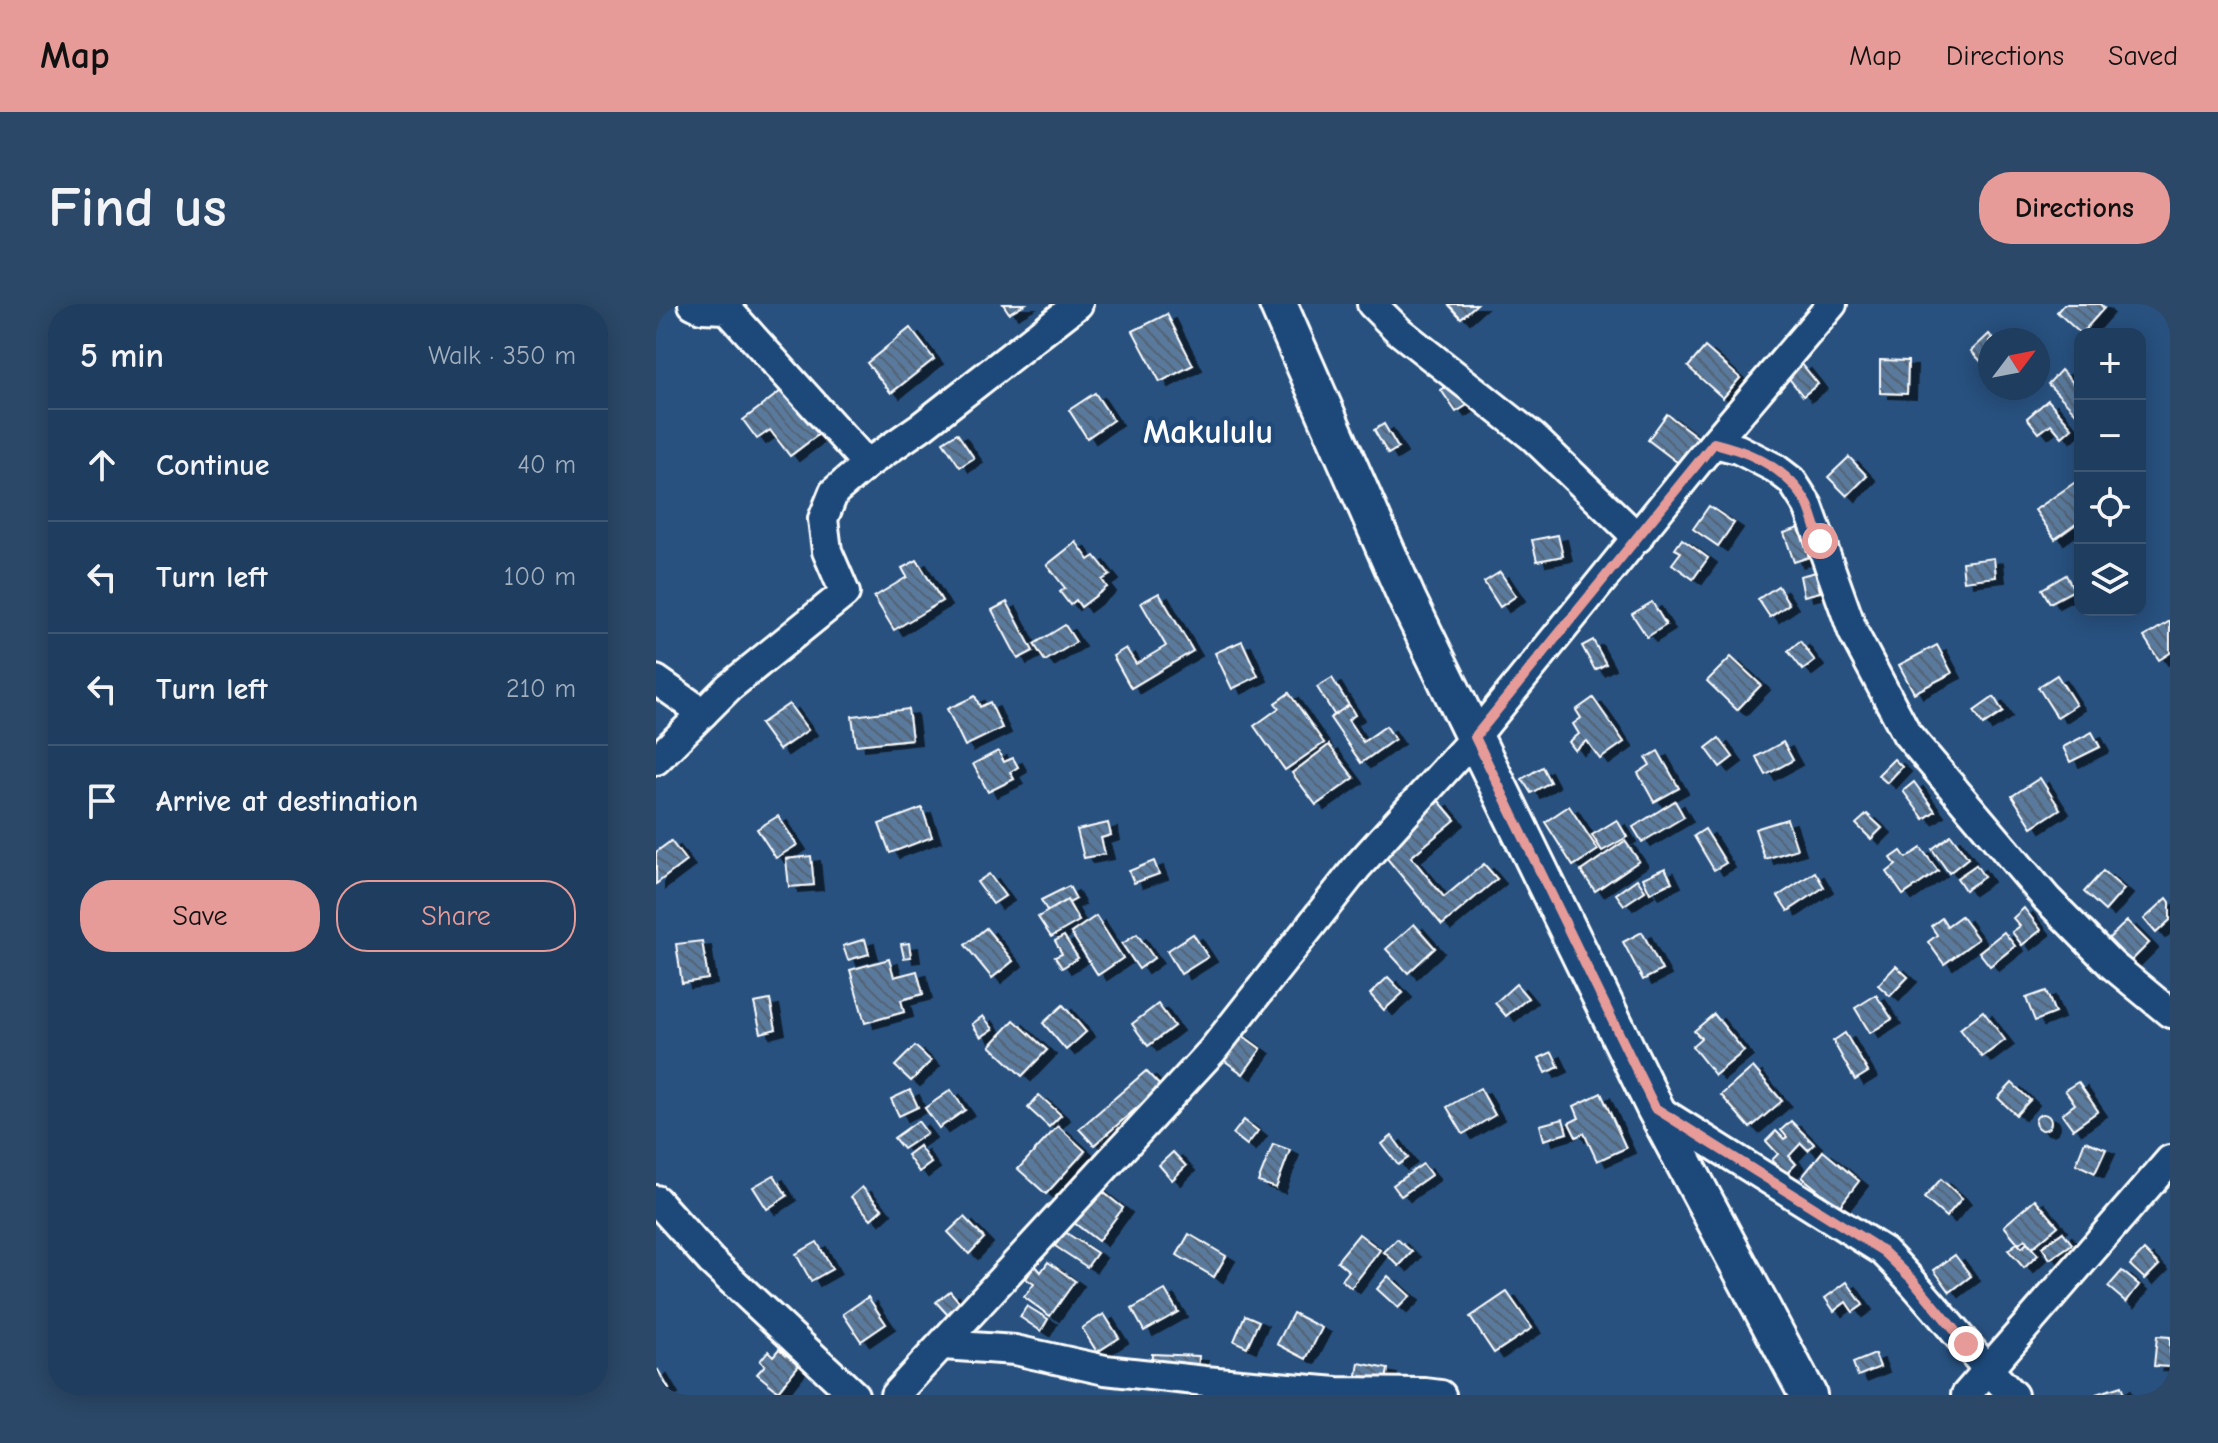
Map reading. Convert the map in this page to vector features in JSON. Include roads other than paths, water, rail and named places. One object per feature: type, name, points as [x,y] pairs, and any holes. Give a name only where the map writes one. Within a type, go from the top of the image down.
[{"type":"street","points":[[693,304],[701,308],[727,309],[867,464]]},
{"type":"street","points":[[656,760],[729,687],[845,593],[827,551],[823,519],[834,492],[1078,304]]},
{"type":"street","points":[[1278,304],[1408,601],[1655,1108],[1808,1395]]},
{"type":"street","points":[[1372,304],[1399,331],[1533,437],[1638,538]]},
{"type":"street","points":[[895,1395],[1212,1051],[1357,867],[1475,737],[1714,443],[1832,304]]},
{"type":"street","points":[[1714,443],[1738,449],[1775,468],[1792,481],[1808,506],[1853,632],[1907,734],[2047,899],[2112,965],[2170,1013]]},
{"type":"street","points":[[656,680],[703,713]]},
{"type":"street","points":[[1655,1108],[1883,1251],[1913,1280],[1987,1370],[2013,1395]]},
{"type":"street","points":[[1966,1395],[2165,1175]]},
{"type":"street","points":[[656,1200],[711,1261],[854,1395]]},
{"type":"street","points":[[943,1345],[1015,1350],[1105,1370],[1205,1381],[1337,1392],[1441,1395]]},
{"type":"district","name":"Makululu","points":[[1208,431]]}]
